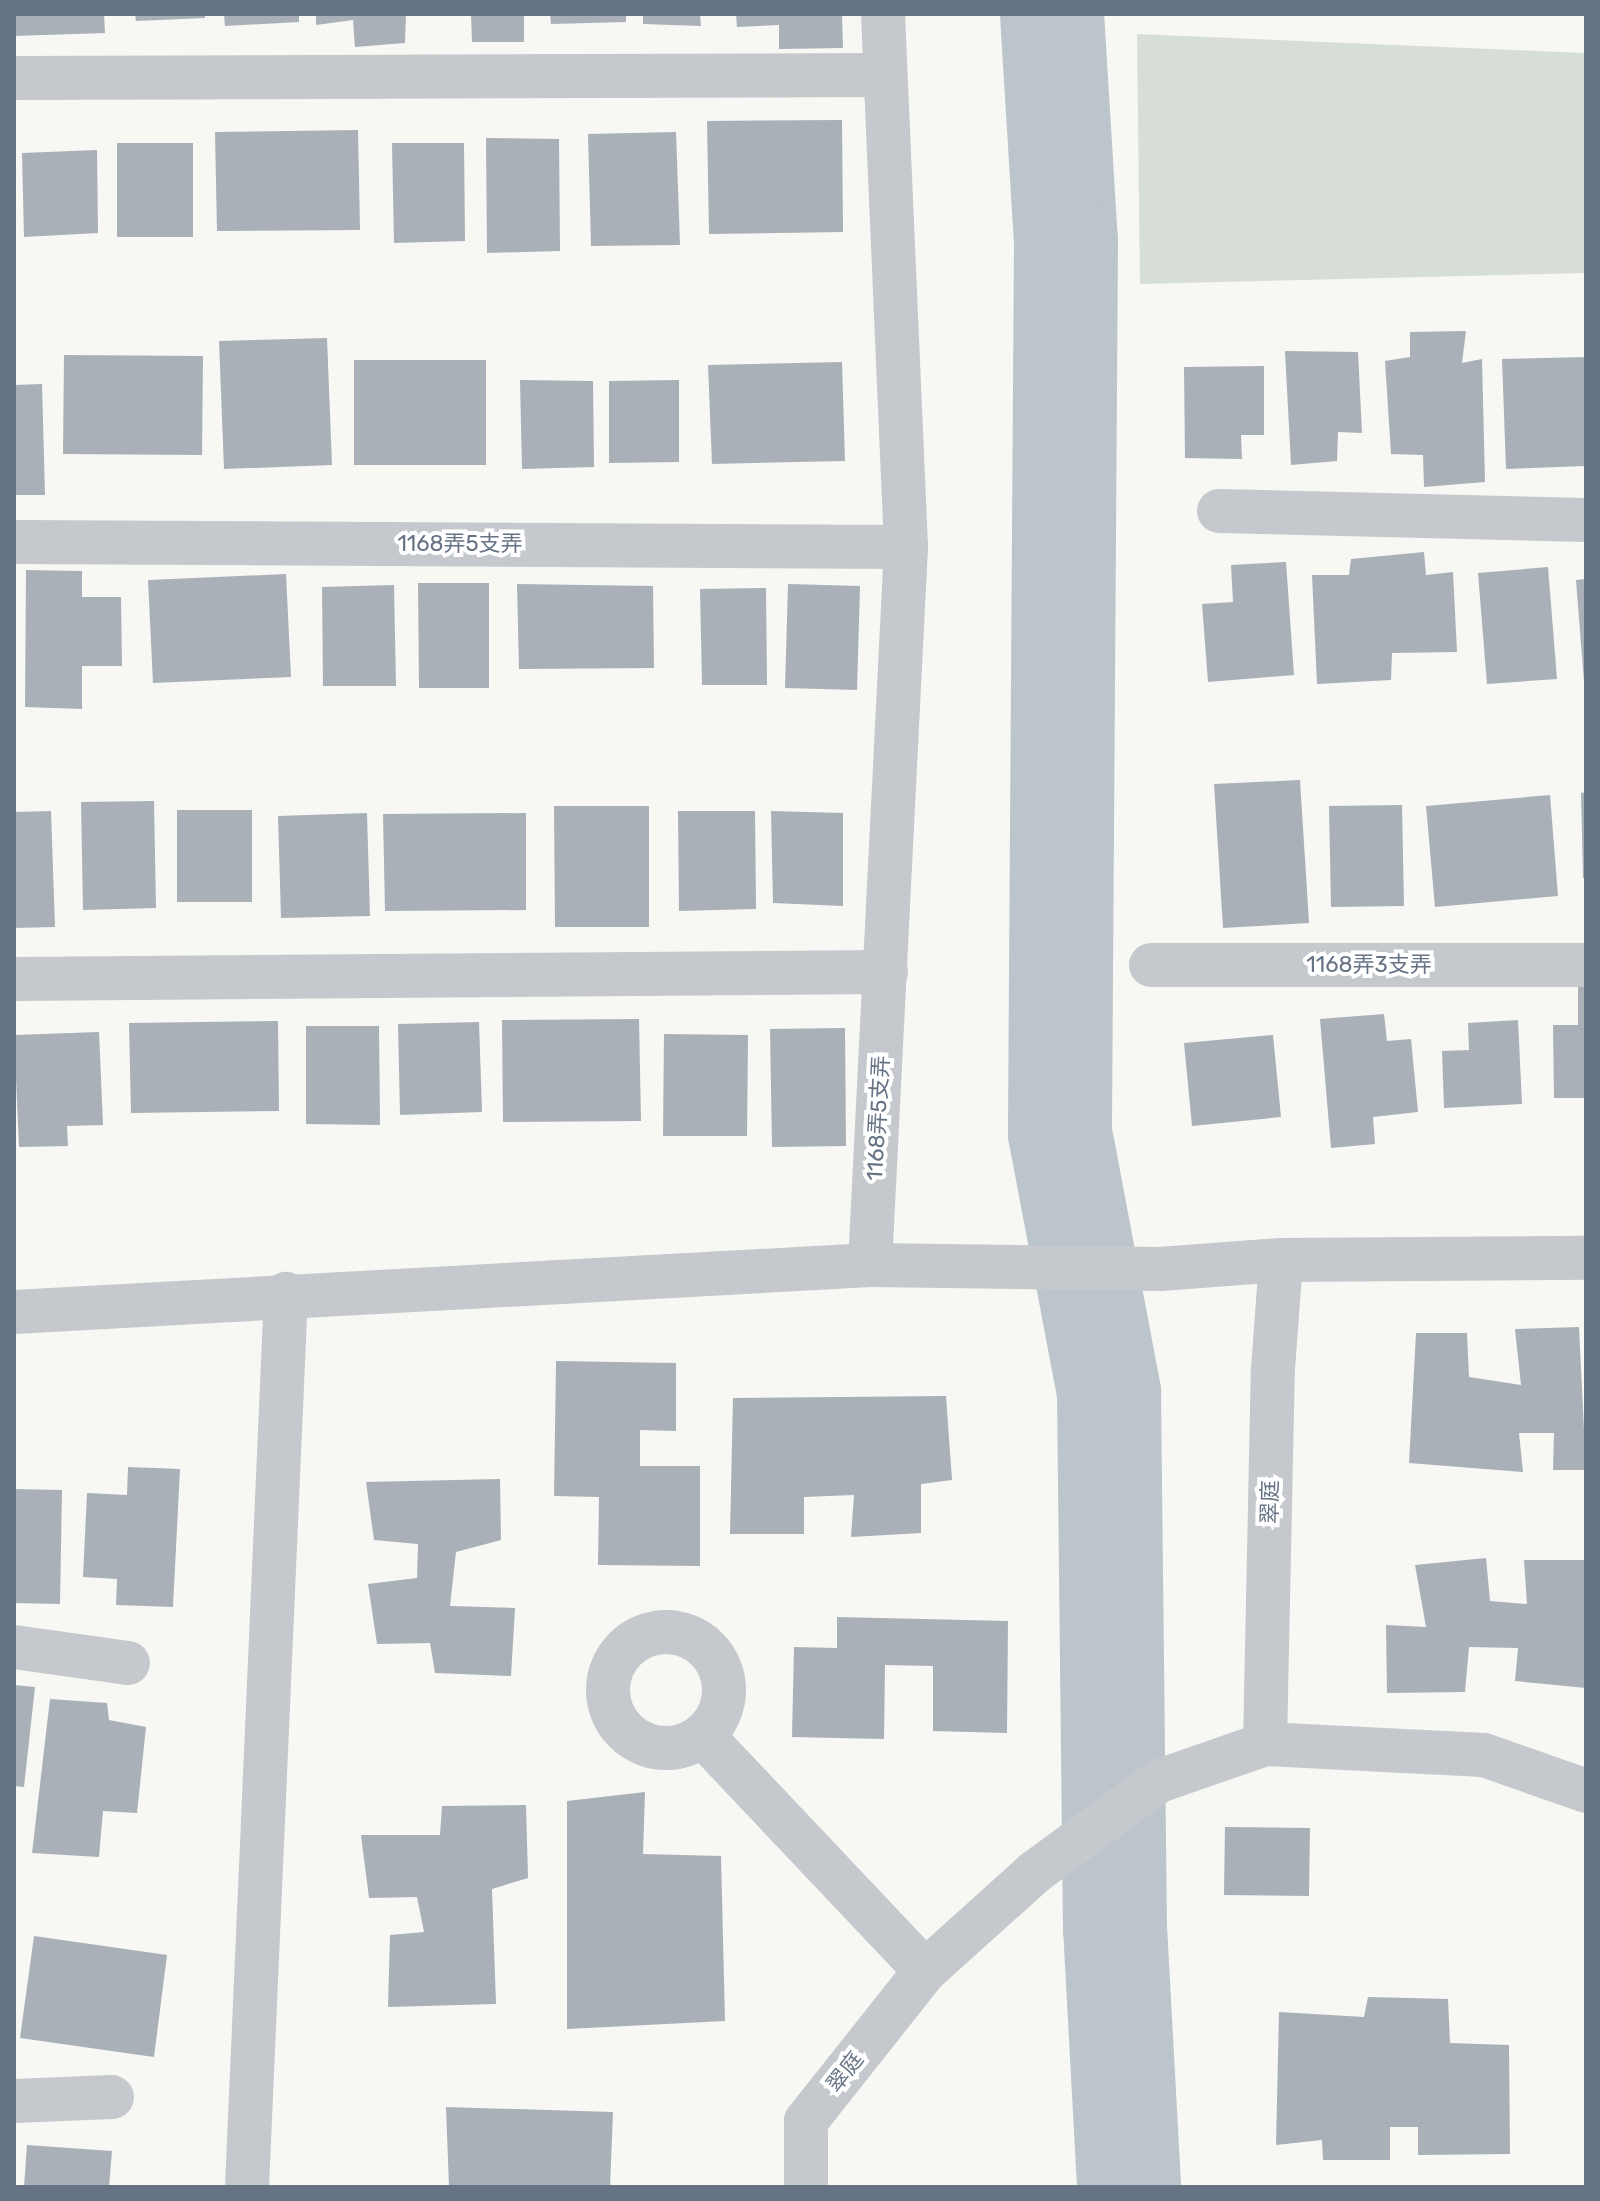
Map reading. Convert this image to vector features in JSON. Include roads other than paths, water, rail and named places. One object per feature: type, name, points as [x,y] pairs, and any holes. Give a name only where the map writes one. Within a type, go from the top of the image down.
[{"type":"street","name":"1168弄5支弄","points":[[870,1265],[906,547],[883,14]]},
{"type":"street","points":[[14,78],[885,75]]},
{"type":"street","points":[[1219,511],[1586,520]]},
{"type":"street","name":"1168弄5支弄","points":[[14,542],[906,547]]},
{"type":"street","name":"1168弄3支弄","points":[[1151,965],[1586,965]]},
{"type":"street","points":[[14,979],[886,972]]},
{"type":"street","points":[[14,1312],[286,1294],[870,1265],[1160,1269],[1281,1260],[1586,1258]]},
{"type":"street","name":"翠庭","points":[[1265,1744],[1273,1369],[1281,1260]]},
{"type":"street","points":[[247,2187],[286,1294]]},
{"type":"street","points":[[14,1647],[128,1663]]},
{"type":"street","points":[[703,1736],[925,1971]]},
{"type":"street","name":"翠庭","points":[[806,2187],[806,2121],[925,1971],[1035,1872],[1159,1781],[1265,1744],[1484,1755],[1586,1791]]},
{"type":"street","points":[[14,2101],[112,2097]]},
{"type":"waterway","points":[[1052,14],[1066,241],[1060,1133],[1109,1393],[1115,1927],[1129,2187]]}]
